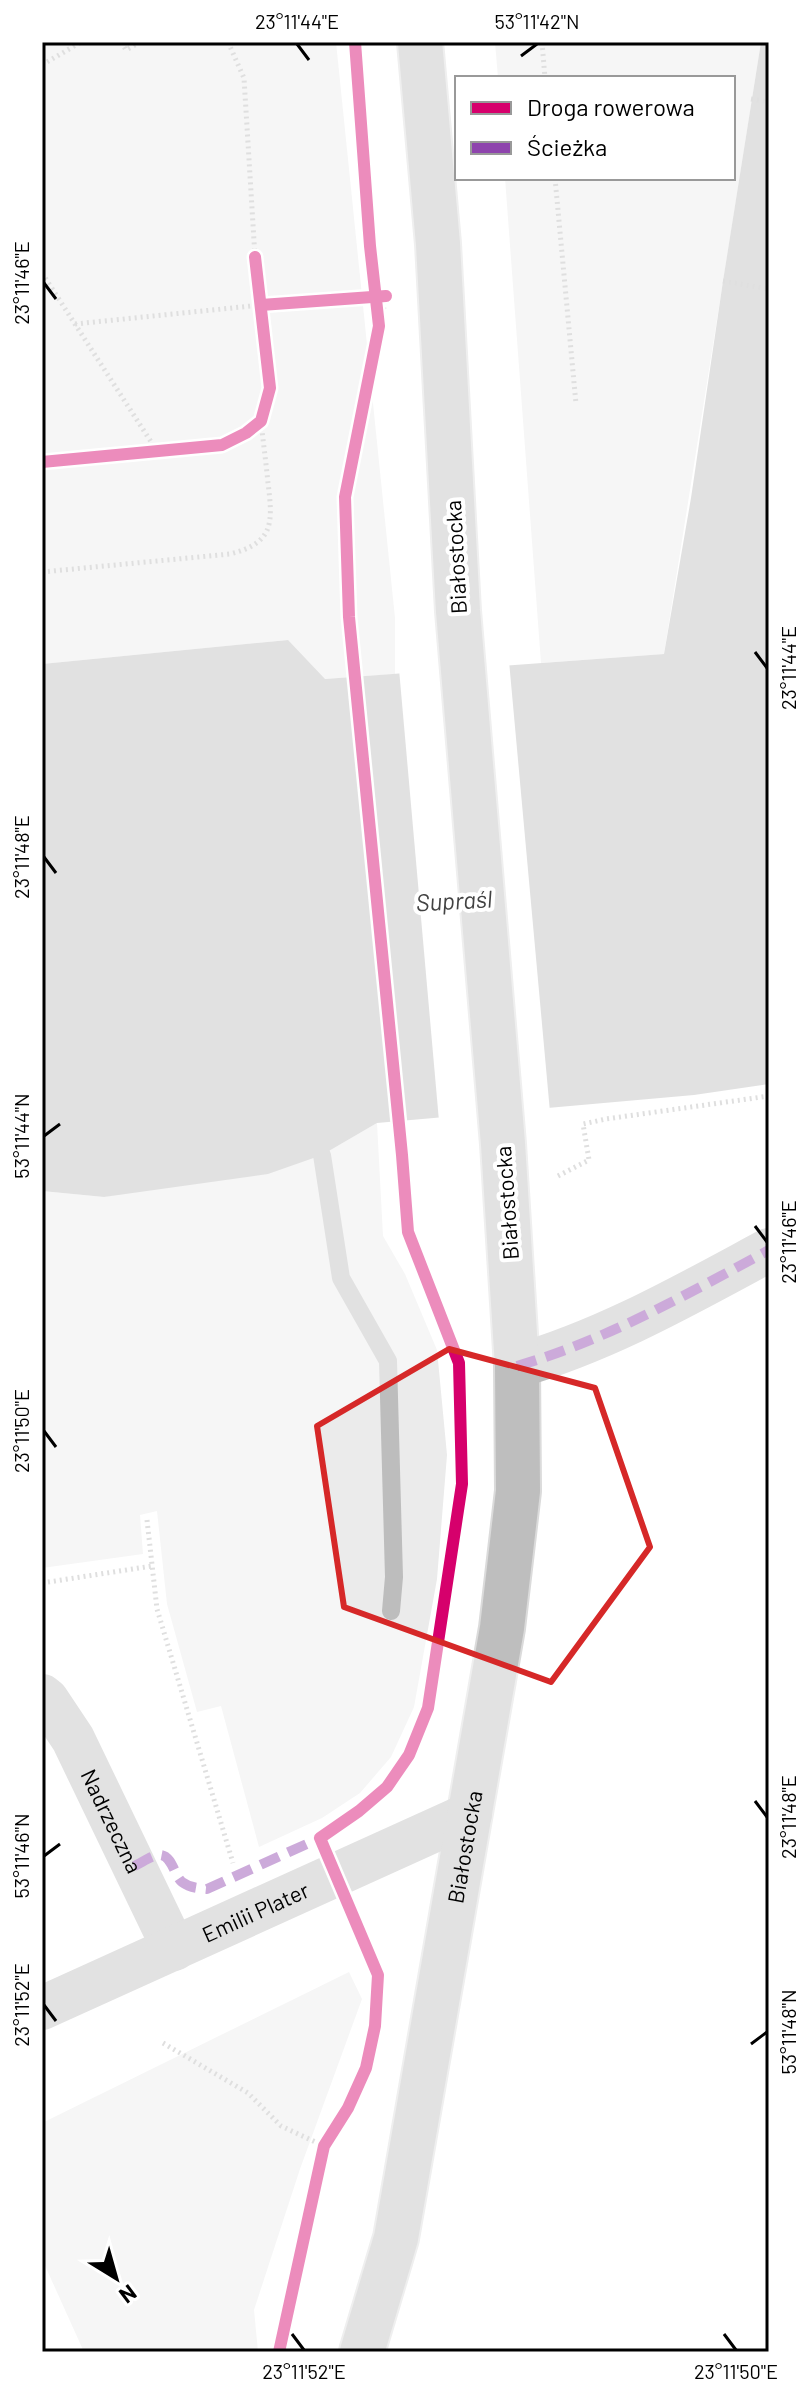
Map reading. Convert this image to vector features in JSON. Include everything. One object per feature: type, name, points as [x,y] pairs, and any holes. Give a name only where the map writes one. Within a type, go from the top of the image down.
[{"type":"main road","name":"Białostocka","points":[[362,2352],[396,2238],[502,1628],[518,1491],[517,1366],[503,1144],[458,611],[438,244],[420,42]]},
{"type":"main road","points":[[517,1366],[562,1353],[637,1321],[769,1250]]},
{"type":"main road","name":"Nadrzeczna","points":[[42,1696],[73,1739],[174,1949]]},
{"type":"main road","name":"Emilii Plater","points":[[42,2008],[470,1814]]},
{"type":"path","points":[[42,65],[81,42]]},
{"type":"path","points":[[121,42],[126,50],[140,42]]},
{"type":"path","points":[[228,42],[244,78],[255,257]]},
{"type":"path","points":[[542,42],[545,76]]},
{"type":"path","points":[[751,99],[769,102]]},
{"type":"path","points":[[555,180],[576,404]]},
{"type":"path","points":[[42,273],[157,451]]},
{"type":"path","points":[[723,281],[769,289]]},
{"type":"path","points":[[376,297],[379,326]]},
{"type":"path","points":[[75,324],[261,305]]},
{"type":"path","points":[[42,572],[230,554],[248,549],[264,536],[272,518],[261,421]]},
{"type":"path","points":[[574,1169],[589,1160],[583,1124],[769,1096]]},
{"type":"path","points":[[147,1520],[157,1609],[237,1876]]},
{"type":"path","points":[[42,1583],[152,1566]]},
{"type":"path","points":[[163,2043],[248,2093],[281,2126],[324,2146]]},
{"type":"highlighted area","points":[[449,1349],[595,1388],[650,1547],[551,1682],[344,1607],[317,1426]]},
{"type":"shaded area","points":[[42,42],[336,42],[395,618],[395,674],[324,679],[287,640],[42,664]]},
{"type":"shaded area","points":[[495,42],[761,42],[664,654],[541,663],[505,180],[735,180],[735,76],[498,76]]},
{"type":"shaded area","points":[[377,1123],[383,1236],[405,1274],[437,1350],[447,1455],[437,1579],[414,1707],[391,1757],[360,1793],[322,1818],[259,1847],[221,1706],[197,1712],[167,1604],[157,1511],[140,1515],[143,1554],[42,1568],[42,1191],[104,1197],[322,1155]]},
{"type":"shaded area","points":[[349,1972],[362,1999],[300,2169],[254,2310],[258,2352],[84,2352],[42,2259],[42,2123]]},
{"type":"water","name":"Supraśl","points":[[761,42],[769,42],[769,1084],[694,1095],[377,1123],[322,1155],[268,1174],[104,1197],[42,1191],[42,664],[288,640],[325,679],[664,654]]},
{"type":"pier","points":[[509,661],[550,1112],[439,1121],[399,669]]},
{"type":"waterway","points":[[322,1155],[341,1278],[388,1361],[394,1577],[391,1611]]},
{"type":"marked path","points":[[517,1366],[615,1329],[769,1250]]},
{"type":"marked path","points":[[134,1866],[163,1855],[182,1882],[207,1889],[320,1838]]},
{"type":"cycle path","points":[[279,2352],[324,2146],[348,2108],[366,2068],[375,2026],[378,1975],[320,1838],[387,1787],[409,1755],[428,1708],[462,1484],[459,1363],[408,1232],[349,617],[345,497],[379,326],[355,42]]},
{"type":"cycle path","points":[[42,462],[222,445],[261,421],[270,388],[255,257]]},
{"type":"cycle path","points":[[261,305],[386,296]]}]
